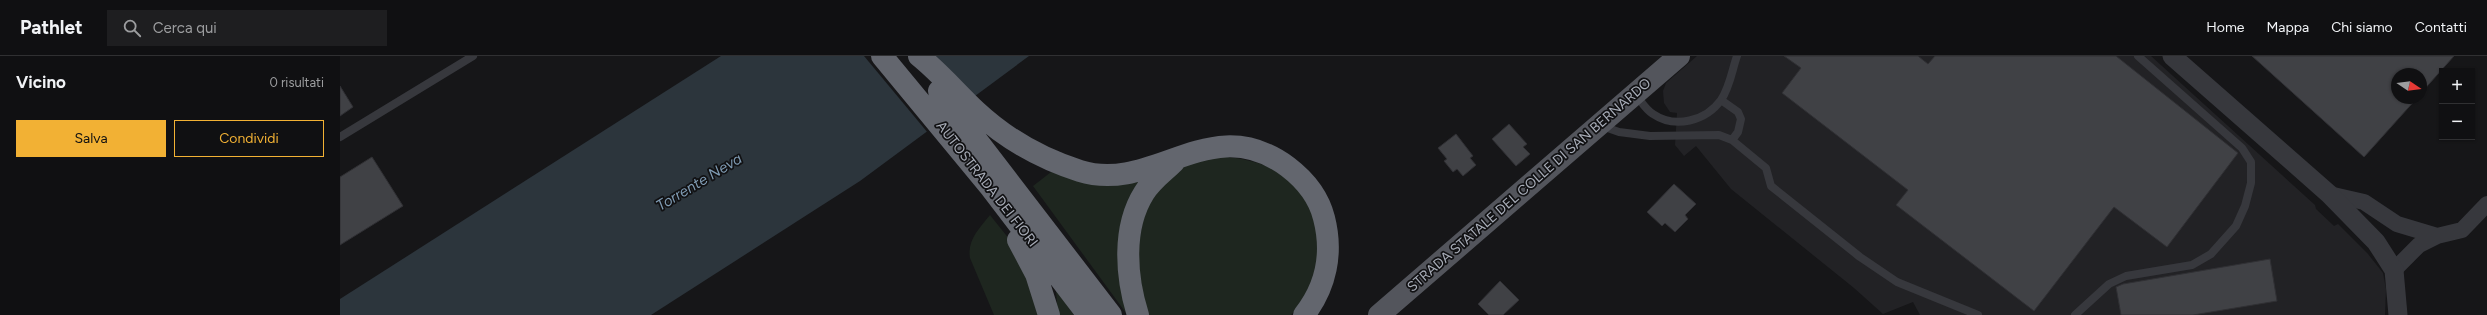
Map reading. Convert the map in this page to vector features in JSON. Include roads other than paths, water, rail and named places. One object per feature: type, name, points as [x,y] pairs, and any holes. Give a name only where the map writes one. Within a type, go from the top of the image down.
[{"type":"highway","name":"AUTOSTRADA DEI FIORI","points":[[882,56],[998,182],[1111,315]]},
{"type":"highway","name":"AUTOSTRADA DEI FIORI","points":[[910,56],[1088,315]]},
{"type":"highway","points":[[919,56],[994,126],[1040,155],[1082,171],[1115,174],[1132,172],[1181,156],[1222,146],[1251,148],[1282,162],[1307,184],[1323,212],[1329,244],[1328,260],[1321,288],[1304,315]]},
{"type":"highway","points":[[1138,315],[1128,263],[1132,225],[1137,205],[1144,192],[1152,182],[1181,156]]},
{"type":"highway","points":[[998,182],[1036,274],[1049,315]]},
{"type":"main road","name":"STRADA STATALE DEL COLLE DI SAN BERNARDO","points":[[1379,315],[1679,56]]},
{"type":"street","points":[[2172,56],[2329,194],[2376,242],[2394,270],[2398,315]]},
{"type":"street","points":[[2329,194],[2364,202],[2397,224],[2436,236]]},
{"type":"street","points":[[2394,270],[2419,245],[2436,236],[2462,230],[2487,204]]},
{"type":"lane","points":[[340,138],[474,56]]},
{"type":"lane","points":[[1635,94],[1651,113],[1664,120],[1675,121],[1705,116],[1721,100],[1728,85],[1737,56]]},
{"type":"lane","points":[[2074,315],[2109,284],[2126,276],[2192,265],[2211,254],[2236,226],[2245,206],[2251,183],[2251,162],[2242,148],[2138,56]]},
{"type":"lane","points":[[1721,100],[1738,112],[1741,119],[1738,132],[1732,140]]},
{"type":"lane","points":[[1599,124],[1619,132],[1650,136],[1719,135],[1732,140],[1766,168],[1771,186],[1860,257],[1897,282],[1978,315]]},
{"type":"water","name":"Torrente Neva","points":[[721,56],[1029,56],[860,181],[651,315],[340,315],[340,299]]}]
